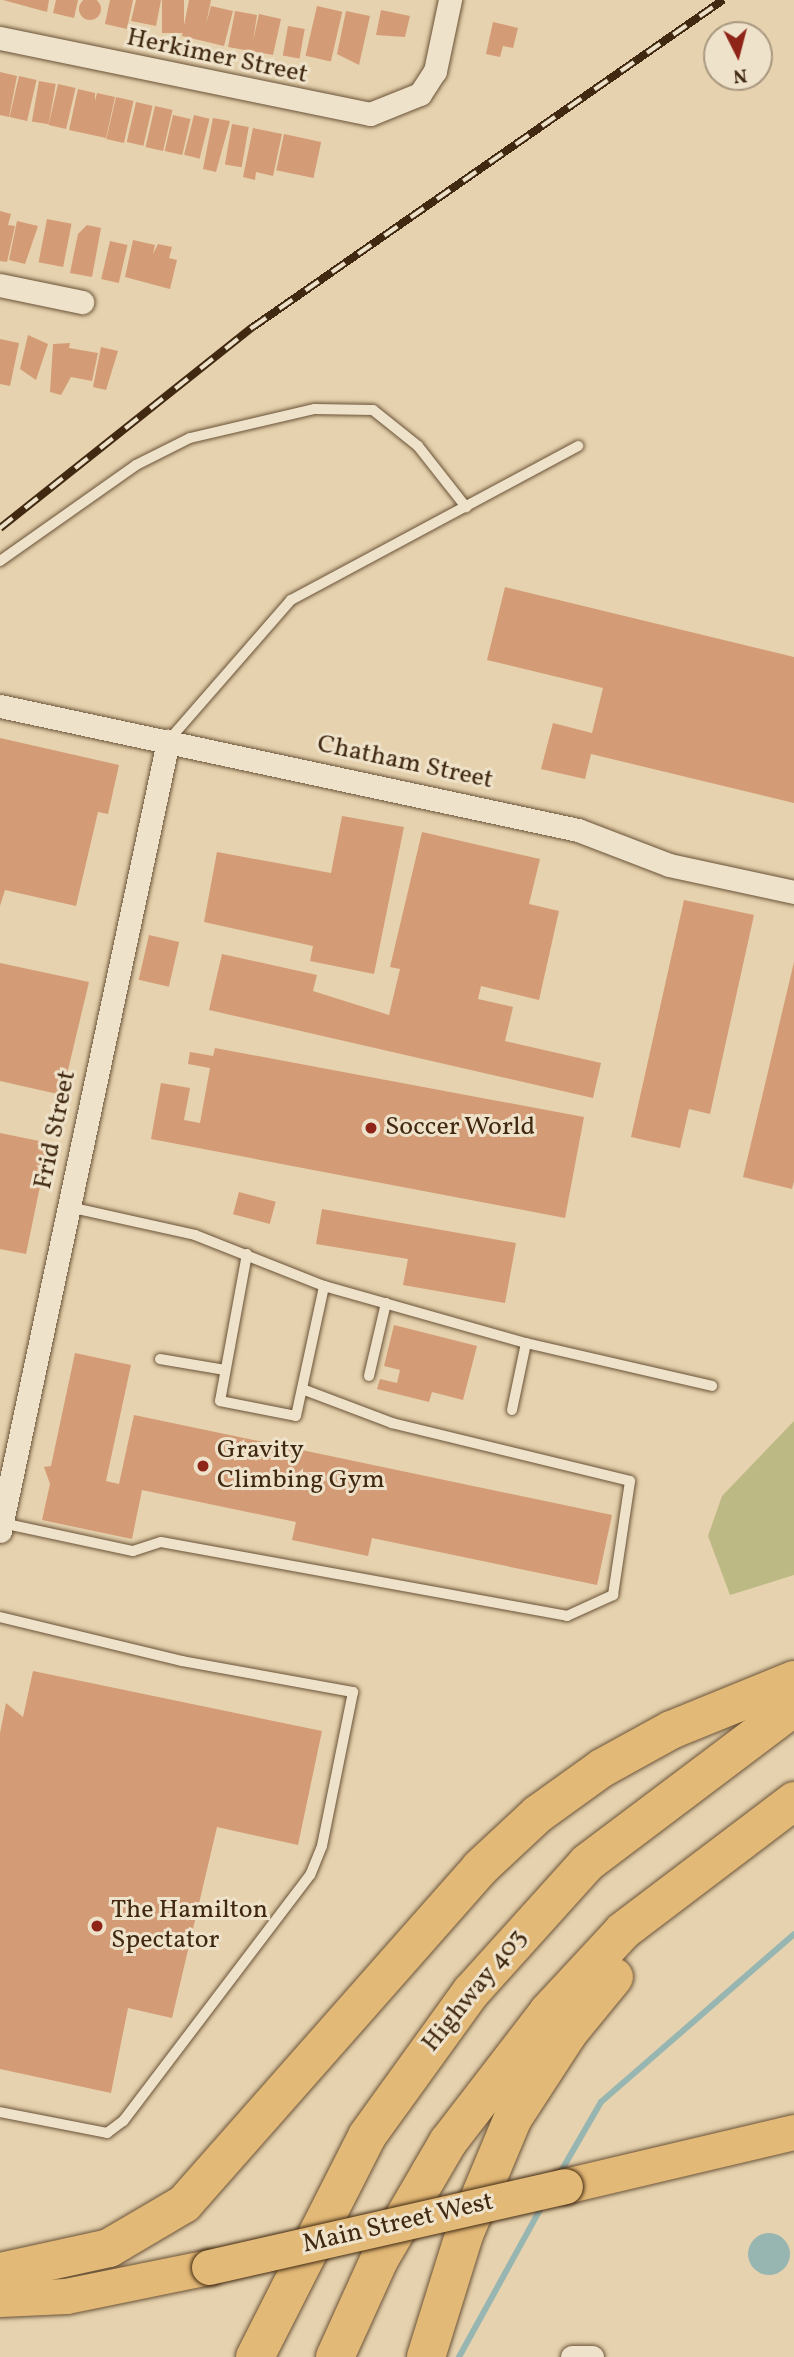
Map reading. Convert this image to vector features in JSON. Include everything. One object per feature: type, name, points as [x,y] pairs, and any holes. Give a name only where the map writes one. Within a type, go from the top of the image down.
[{"type":"highway","points":[[0,2272],[109,2248],[184,2204],[480,1868],[538,1814],[671,1730],[794,1680]]},
{"type":"highway","name":"Highway 403","points":[[256,2357],[367,2136],[471,1992],[587,1863],[794,1707]]},
{"type":"highway","points":[[335,2357],[379,2260],[448,2142],[496,2077],[623,1931],[743,1836],[794,1801]]},
{"type":"highway","points":[[426,2357],[464,2235],[513,2118],[598,1994],[743,1836]]},
{"type":"main road","name":"Main Street West","points":[[0,2298],[66,2296],[209,2267],[794,2132]]},
{"type":"street","name":"Herkimer Street","points":[[0,38],[328,110],[370,114],[420,94],[435,71],[450,0]]},
{"type":"street","points":[[0,285],[82,302]]},
{"type":"street","name":"Chatham Street","points":[[0,706],[578,830],[669,865],[794,892]]},
{"type":"street","name":"Frid Street","points":[[1,1527],[168,741]]},
{"type":"lane","points":[[0,561],[71,507],[190,438],[315,409],[373,410],[418,446],[466,508]]},
{"type":"lane","points":[[168,741],[291,600],[578,446]]},
{"type":"lane","points":[[69,1207],[247,1254],[324,1286],[526,1343],[712,1386]]},
{"type":"lane","points":[[247,1254],[220,1401],[296,1416],[324,1286]]},
{"type":"lane","points":[[369,1376],[386,1303]]},
{"type":"lane","points":[[512,1409],[526,1343]]},
{"type":"lane","points":[[159,1359],[225,1370]]},
{"type":"lane","points":[[1,1527],[133,1551],[161,1542],[567,1616],[613,1595],[630,1481],[392,1423],[302,1389]]},
{"type":"lane","points":[[0,1617],[183,1661],[353,1692],[322,1846],[310,1875],[123,2120],[107,2133],[0,2112]]},
{"type":"shaded area","points":[[794,1421],[794,1575],[730,1595],[708,1536],[722,1496]]},
{"type":"water","points":[[769,2233],[784,2239],[790,2254],[784,2269],[769,2275],[754,2269],[748,2254],[754,2239]]},
{"type":"building","points":[[90,-2],[98,1],[101,9],[98,17],[90,20],[82,17],[79,9],[82,1]]},
{"type":"building","points":[[3,0],[49,0],[47,12]]},
{"type":"building","points":[[56,0],[78,0],[74,18],[53,13]]},
{"type":"building","points":[[110,0],[133,0],[127,29],[105,24]]},
{"type":"building","points":[[136,0],[161,0],[156,26],[131,21]]},
{"type":"building","points":[[162,0],[184,0],[184,33],[162,33]]},
{"type":"building","points":[[189,0],[211,0],[206,24],[211,6],[233,11],[224,46],[182,36]]},
{"type":"building","points":[[317,6],[342,12],[331,62],[306,56]]},
{"type":"building","points":[[381,10],[410,16],[405,37],[376,35]]},
{"type":"building","points":[[235,11],[257,15],[253,41],[259,14],[281,19],[273,55],[228,47]]},
{"type":"building","points":[[346,11],[370,16],[359,65],[337,54]]},
{"type":"building","points":[[493,22],[518,28],[513,48],[503,46],[500,57],[486,54]]},
{"type":"building","points":[[288,26],[305,29],[300,58],[283,56]]},
{"type":"building","points":[[0,72],[17,76],[9,117],[0,115]]},
{"type":"building","points":[[19,76],[37,80],[27,121],[10,117]]},
{"type":"building","points":[[39,81],[56,84],[49,124],[32,121]]},
{"type":"building","points":[[58,84],[76,88],[66,129],[49,125]]},
{"type":"building","points":[[78,89],[95,93],[95,101],[97,93],[115,97],[106,138],[69,130]]},
{"type":"building","points":[[116,97],[134,101],[124,143],[106,139]]},
{"type":"building","points":[[136,102],[153,106],[143,146],[127,142]]},
{"type":"building","points":[[155,106],[173,110],[163,151],[146,147]]},
{"type":"building","points":[[173,115],[191,119],[182,155],[165,151]]},
{"type":"building","points":[[194,115],[210,119],[200,159],[184,155]]},
{"type":"building","points":[[213,118],[230,121],[216,172],[203,169]]},
{"type":"building","points":[[232,124],[249,127],[242,167],[225,164]]},
{"type":"building","points":[[253,128],[282,134],[273,176],[256,172],[255,180],[243,177]]},
{"type":"building","points":[[284,134],[321,142],[313,178],[276,170]]},
{"type":"building","points":[[0,211],[11,214],[8,225],[15,226],[7,262],[0,261]]},
{"type":"building","points":[[47,219],[72,224],[63,267],[39,262]]},
{"type":"building","points":[[17,221],[38,226],[25,264],[9,260]]},
{"type":"building","points":[[87,225],[101,228],[92,277],[70,273],[78,234]]},
{"type":"building","points":[[133,240],[155,245],[153,254],[158,244],[172,247],[169,258],[177,260],[170,289],[125,277]]},
{"type":"building","points":[[110,241],[128,245],[119,283],[101,279]]},
{"type":"building","points":[[28,335],[48,344],[36,380],[20,369]]},
{"type":"building","points":[[0,339],[19,343],[10,386],[0,384]]},
{"type":"building","points":[[70,343],[69,348],[98,353],[92,381],[71,377],[61,395],[50,392],[53,344]]},
{"type":"building","points":[[101,347],[118,351],[106,390],[93,387]]},
{"type":"building","points":[[505,587],[794,657],[794,803],[591,754],[585,779],[541,769],[553,723],[592,733],[603,688],[487,660]]},
{"type":"building","points":[[0,738],[119,765],[108,814],[98,812],[76,906],[5,890],[0,906]]},
{"type":"building","points":[[342,816],[404,827],[374,974],[310,961],[313,946],[204,922],[217,852],[331,873]]},
{"type":"building","points":[[422,832],[540,859],[529,904],[559,911],[539,1000],[481,986],[478,999],[513,1007],[505,1041],[601,1063],[593,1098],[209,1010],[222,954],[317,975],[313,991],[389,1015],[400,969],[390,967]]},
{"type":"building","points":[[684,900],[754,915],[710,1114],[689,1109],[680,1148],[631,1137]]},
{"type":"building","points":[[149,935],[179,942],[169,987],[139,980]]},
{"type":"building","points":[[794,962],[794,1181],[792,1189],[743,1177]]},
{"type":"building","points":[[0,963],[89,982],[62,1095],[0,1081]]},
{"type":"building","name":"Soccer World","points":[[215,1048],[584,1117],[565,1218],[151,1139],[161,1083],[190,1088],[184,1120],[200,1123],[210,1068],[188,1064],[190,1052],[213,1056]]},
{"type":"building","points":[[0,1133],[49,1143],[26,1254],[0,1249]]},
{"type":"building","points":[[239,1192],[276,1202],[270,1224],[233,1214]]},
{"type":"building","points":[[322,1209],[516,1243],[505,1303],[403,1285],[408,1259],[316,1244]]},
{"type":"building","points":[[394,1325],[477,1346],[463,1400],[432,1392],[429,1402],[377,1389],[380,1379],[397,1383],[400,1370],[384,1366]]},
{"type":"building","points":[[75,1353],[131,1365],[106,1481],[119,1484],[134,1415],[612,1515],[597,1585],[372,1538],[368,1556],[292,1540],[296,1522],[142,1490],[132,1539],[42,1520],[50,1484],[44,1467],[51,1466]]},
{"type":"building","name":"The Hamilton Spectator","points":[[33,1671],[322,1731],[298,1845],[217,1827],[172,2018],[128,2008],[111,2093],[0,2069],[0,1733],[6,1703],[23,1717]]},
{"type":"waterway","points":[[560,2173],[601,2102],[794,1934]]},
{"type":"waterway","points":[[459,2357],[543,2204]]},
{"type":"railway","points":[[0,528],[253,327],[723,0]]},
{"type":"place","name":"Soccer World","points":[[371,1128]]},
{"type":"place","name":"Gravity Climbing Gym","points":[[203,1466]]},
{"type":"place","name":"The Hamilton Spectator","points":[[97,1926]]}]
